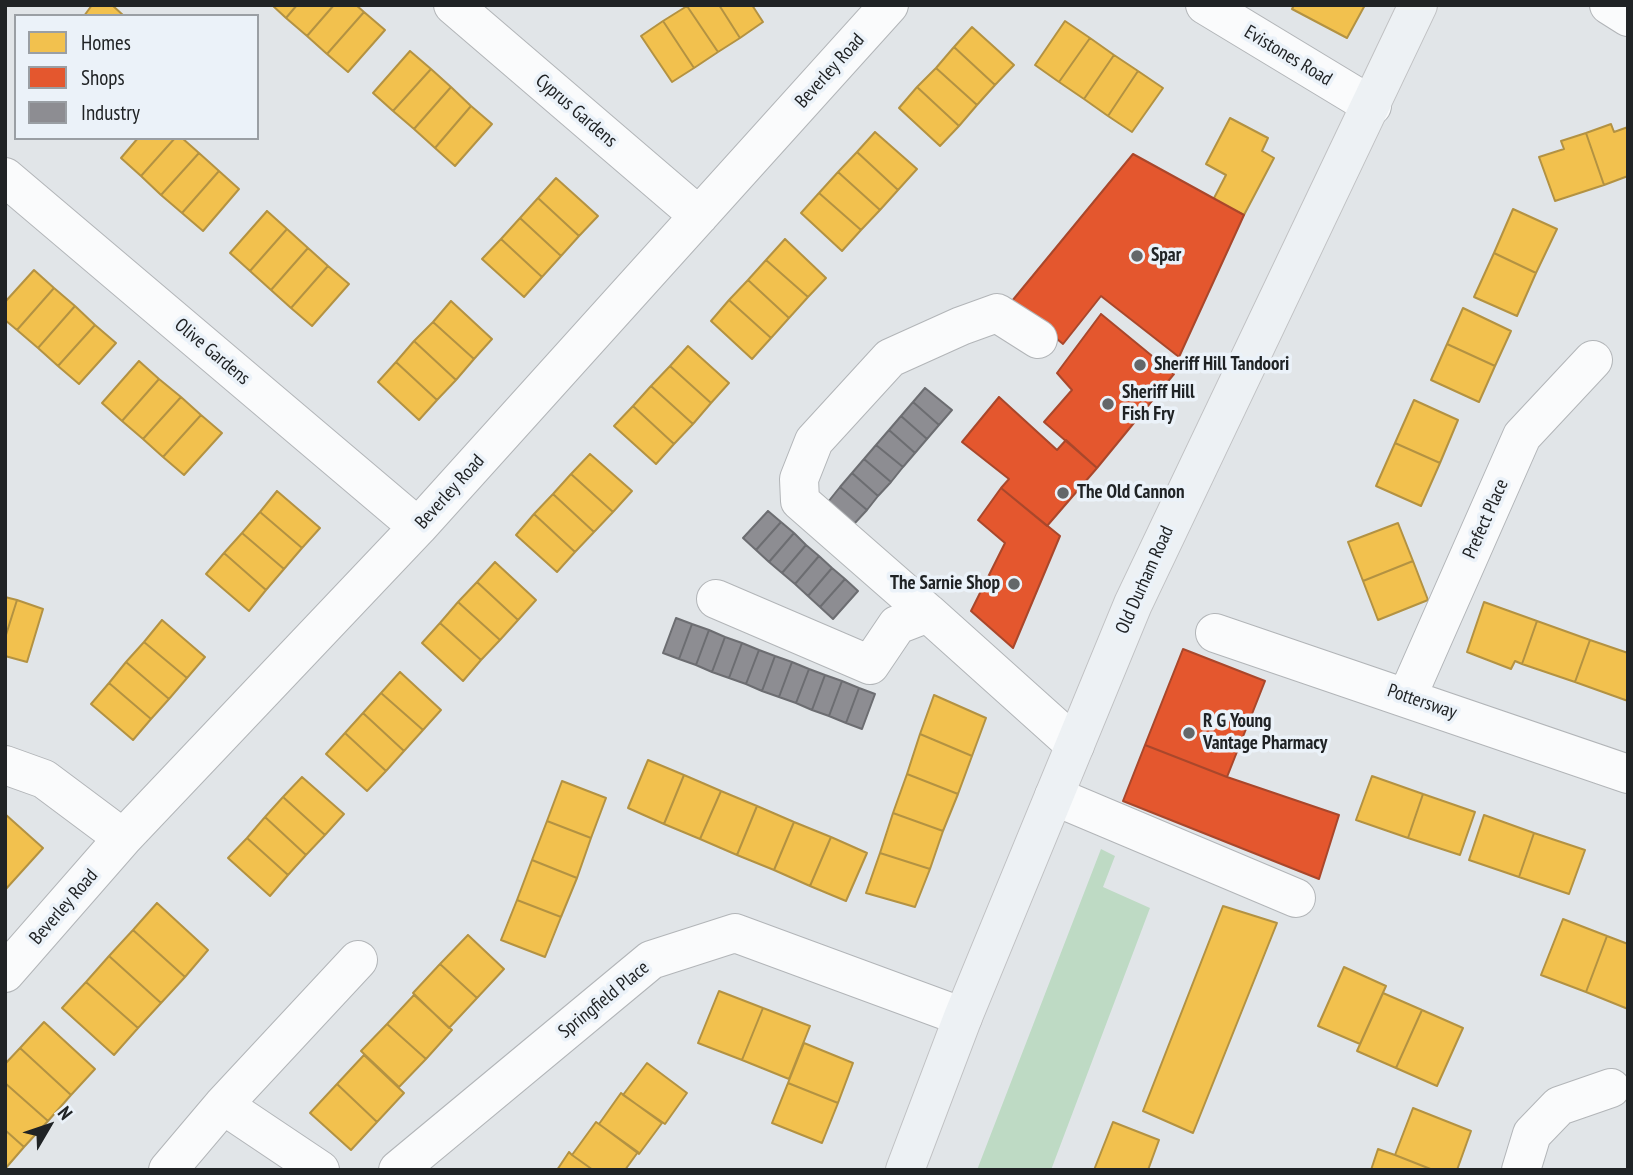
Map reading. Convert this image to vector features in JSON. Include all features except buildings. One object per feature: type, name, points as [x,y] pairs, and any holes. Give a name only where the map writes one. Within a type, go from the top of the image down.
[{"type":"main road","name":"Old Durham Road","points":[[905,1170],[963,1017],[1139,592],[1418,5]]},
{"type":"street","name":"Cyprus Gardens","points":[[453,5],[699,216]]},
{"type":"street","name":"Beverley Road","points":[[5,973],[124,838],[418,527],[889,5]]},
{"type":"street","name":"Evistones Road","points":[[1205,5],[1372,106]]},
{"type":"street","points":[[1609,5],[1628,17]]},
{"type":"street","name":"Olive Gardens","points":[[5,177],[418,527]]},
{"type":"street","points":[[1038,339],[997,313],[890,358],[814,441],[799,479],[800,501],[1075,745]]},
{"type":"street","name":"Prefect Place","points":[[1407,697],[1522,436],[1592,360]]},
{"type":"street","points":[[716,599],[870,665],[897,625],[928,613]]},
{"type":"street","name":"Pottersway","points":[[1215,633],[1628,774]]},
{"type":"street","points":[[5,765],[44,779],[124,838]]},
{"type":"street","points":[[1054,796],[1296,898]]},
{"type":"street","name":"Springfield Place","points":[[398,1170],[651,960],[735,933],[963,1017]]},
{"type":"street","points":[[168,1170],[223,1105],[358,960]]},
{"type":"street","points":[[1521,1170],[1532,1134],[1559,1106],[1611,1088]]},
{"type":"street","points":[[223,1105],[320,1170]]},
{"type":"green space","points":[[1101,849],[1115,856],[1103,887],[1150,908],[1051,1170],[977,1170]]},
{"type":"place","name":"Spar","points":[[1137,256]]},
{"type":"place","name":"Sheriff Hill Tandoori","points":[[1140,365]]},
{"type":"place","name":"Sheriff Hill Fish Fry","points":[[1108,404]]},
{"type":"place","name":"The Old Cannon","points":[[1063,493]]},
{"type":"place","name":"The Sarnie Shop","points":[[1014,584]]},
{"type":"place","name":"R G Young Vantage Pharmacy","points":[[1189,733]]}]
